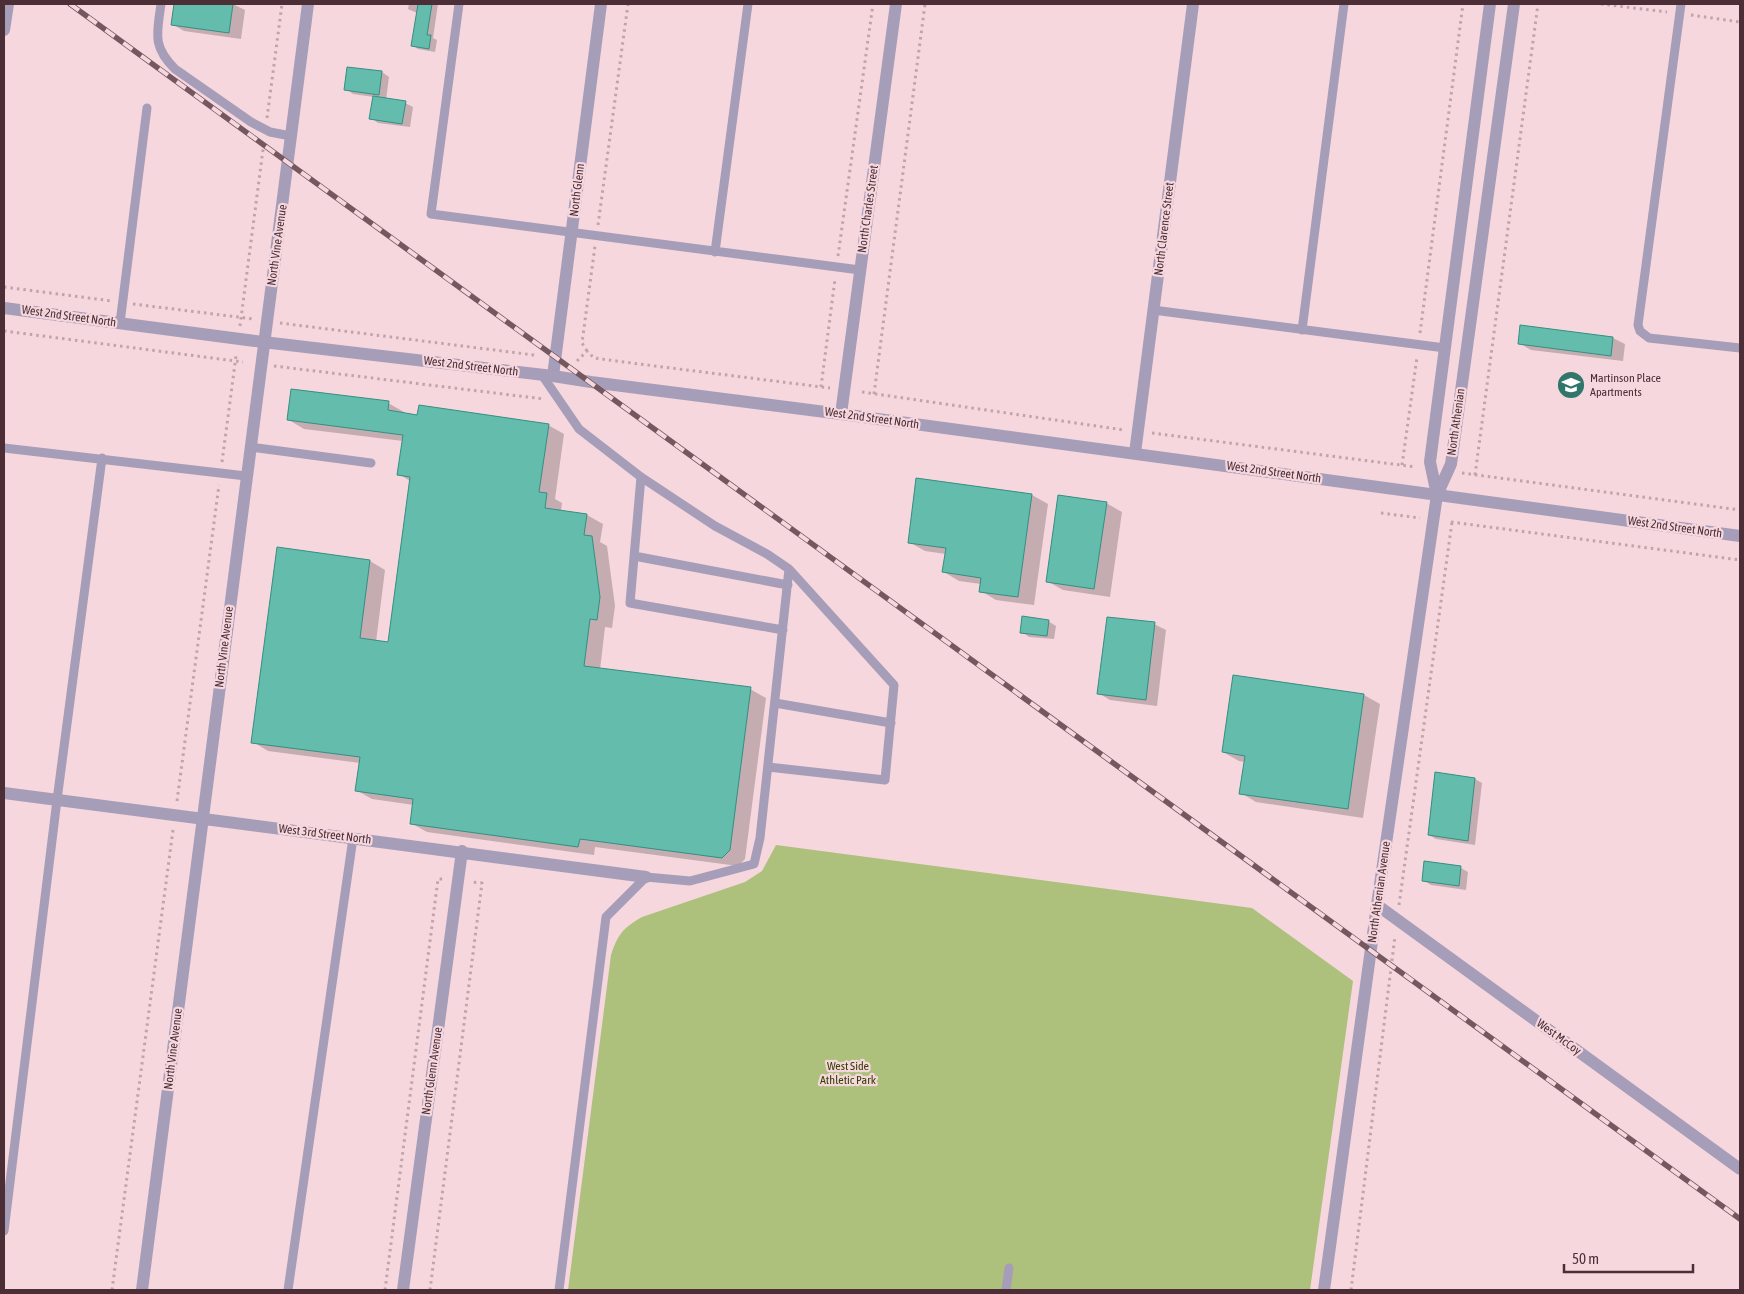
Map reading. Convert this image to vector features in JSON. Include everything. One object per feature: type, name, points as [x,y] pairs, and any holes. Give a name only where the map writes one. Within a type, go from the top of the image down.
[{"type":"street","points":[[4,30],[8,4]]},
{"type":"street","name":"North Vine Avenue","points":[[142,1290],[308,4]]},
{"type":"street","name":"North Glenn","points":[[548,375],[571,233],[601,4]]},
{"type":"street","name":"North Charles Street","points":[[841,414],[896,4]]},
{"type":"street","name":"North Clarence Street","points":[[1135,454],[1193,4]]},
{"type":"street","name":"North Athenian","points":[[1437,495],[1430,462],[1490,4]]},
{"type":"street","name":"North Athenian","points":[[1437,495],[1448,471],[1452,455],[1514,4]]},
{"type":"street","name":"West 2nd Street North","points":[[4,308],[263,342],[548,375],[1740,536]]},
{"type":"street","name":"North Athenian Avenue","points":[[1324,1290],[1377,905],[1437,495]]},
{"type":"street","name":"West 3rd Street North","points":[[4,793],[202,820],[462,851],[646,877]]},
{"type":"street","name":"North Glenn Avenue","points":[[403,1290],[462,851]]},
{"type":"street","name":"West McCoy","points":[[1377,905],[1740,1169]]},
{"type":"lane","points":[[161,4],[157,38],[160,50],[166,60],[175,69],[251,122],[266,130],[291,136]]},
{"type":"lane","points":[[459,4],[431,214],[860,270]]},
{"type":"lane","points":[[715,252],[748,4]]},
{"type":"lane","points":[[1302,330],[1344,4]]},
{"type":"lane","points":[[1681,4],[1638,324],[1640,331],[1648,338],[1740,348]]},
{"type":"lane","points":[[120,323],[147,108]]},
{"type":"lane","points":[[1153,310],[1445,348]]},
{"type":"lane","points":[[548,375],[560,401],[579,429],[641,477],[716,526],[767,554],[789,569],[894,686],[886,780],[768,767]]},
{"type":"lane","points":[[250,447],[371,463]]},
{"type":"lane","points":[[4,448],[246,476]]},
{"type":"lane","points":[[4,1231],[57,800],[102,458]]},
{"type":"lane","points":[[641,477],[630,603],[783,630]]},
{"type":"lane","points":[[634,556],[788,585]]},
{"type":"lane","points":[[558,1290],[606,917],[646,877],[690,881],[754,864],[760,838],[789,569]]},
{"type":"lane","points":[[774,703],[891,723]]},
{"type":"lane","points":[[288,1290],[353,838]]},
{"type":"lane","points":[[1006,1290],[1009,1268]]},
{"type":"path","points":[[240,327],[282,4]]},
{"type":"path","points":[[628,4],[582,344],[594,358],[832,388]]},
{"type":"path","points":[[820,387],[873,4]]},
{"type":"path","points":[[874,394],[924,4]]},
{"type":"path","points":[[1402,465],[1463,4]]},
{"type":"path","points":[[1475,475],[1538,4]]},
{"type":"path","points":[[280,323],[534,356]]},
{"type":"path","points":[[4,331],[243,362]]},
{"type":"path","points":[[577,361],[587,351]]},
{"type":"path","points":[[234,372],[236,356]]},
{"type":"path","points":[[274,366],[560,401]]},
{"type":"path","points":[[862,392],[1138,431],[1432,469]]},
{"type":"path","points":[[1448,471],[1740,510]]},
{"type":"path","points":[[1381,513],[1740,560]]},
{"type":"green space","name":"West Side Athletic Park","points":[[776,845],[1252,908],[1353,981],[1310,1290],[568,1290],[611,955],[616,942],[626,928],[642,917],[745,882],[762,871]]},
{"type":"building","points":[[174,4],[233,4],[229,33],[171,25]]},
{"type":"building","points":[[418,4],[432,4],[427,35],[431,35],[429,49],[411,46]]},
{"type":"building","points":[[347,67],[382,71],[379,95],[344,90]]},
{"type":"building","points":[[373,96],[406,101],[402,124],[369,119]]},
{"type":"building","points":[[1520,325],[1613,337],[1611,356],[1518,344]]},
{"type":"building","points":[[291,389],[389,401],[388,410],[417,415],[419,405],[549,424],[539,492],[547,493],[545,508],[587,514],[584,535],[592,536],[600,597],[597,620],[590,619],[584,666],[751,687],[730,850],[722,858],[580,839],[578,847],[410,824],[413,799],[355,791],[360,757],[251,743],[277,547],[370,560],[360,638],[388,642],[410,477],[397,475],[403,435],[287,420]]},
{"type":"building","points":[[916,478],[1032,494],[1018,597],[979,592],[981,578],[942,572],[946,548],[908,543]]},
{"type":"building","points":[[1058,495],[1107,502],[1094,589],[1046,582]]},
{"type":"building","points":[[1022,616],[1049,620],[1047,636],[1020,633]]},
{"type":"building","points":[[1107,617],[1155,622],[1146,700],[1097,694]]},
{"type":"building","points":[[1233,675],[1364,694],[1348,809],[1239,794],[1245,756],[1222,752]]},
{"type":"building","points":[[1435,772],[1475,778],[1468,841],[1428,835]]},
{"type":"building","points":[[1424,861],[1461,866],[1459,886],[1422,881]]},
{"type":"railway","points":[[70,4],[1740,1219]]},
{"type":"place","name":"Martinson Place Apartments","points":[[1571,385]]}]
